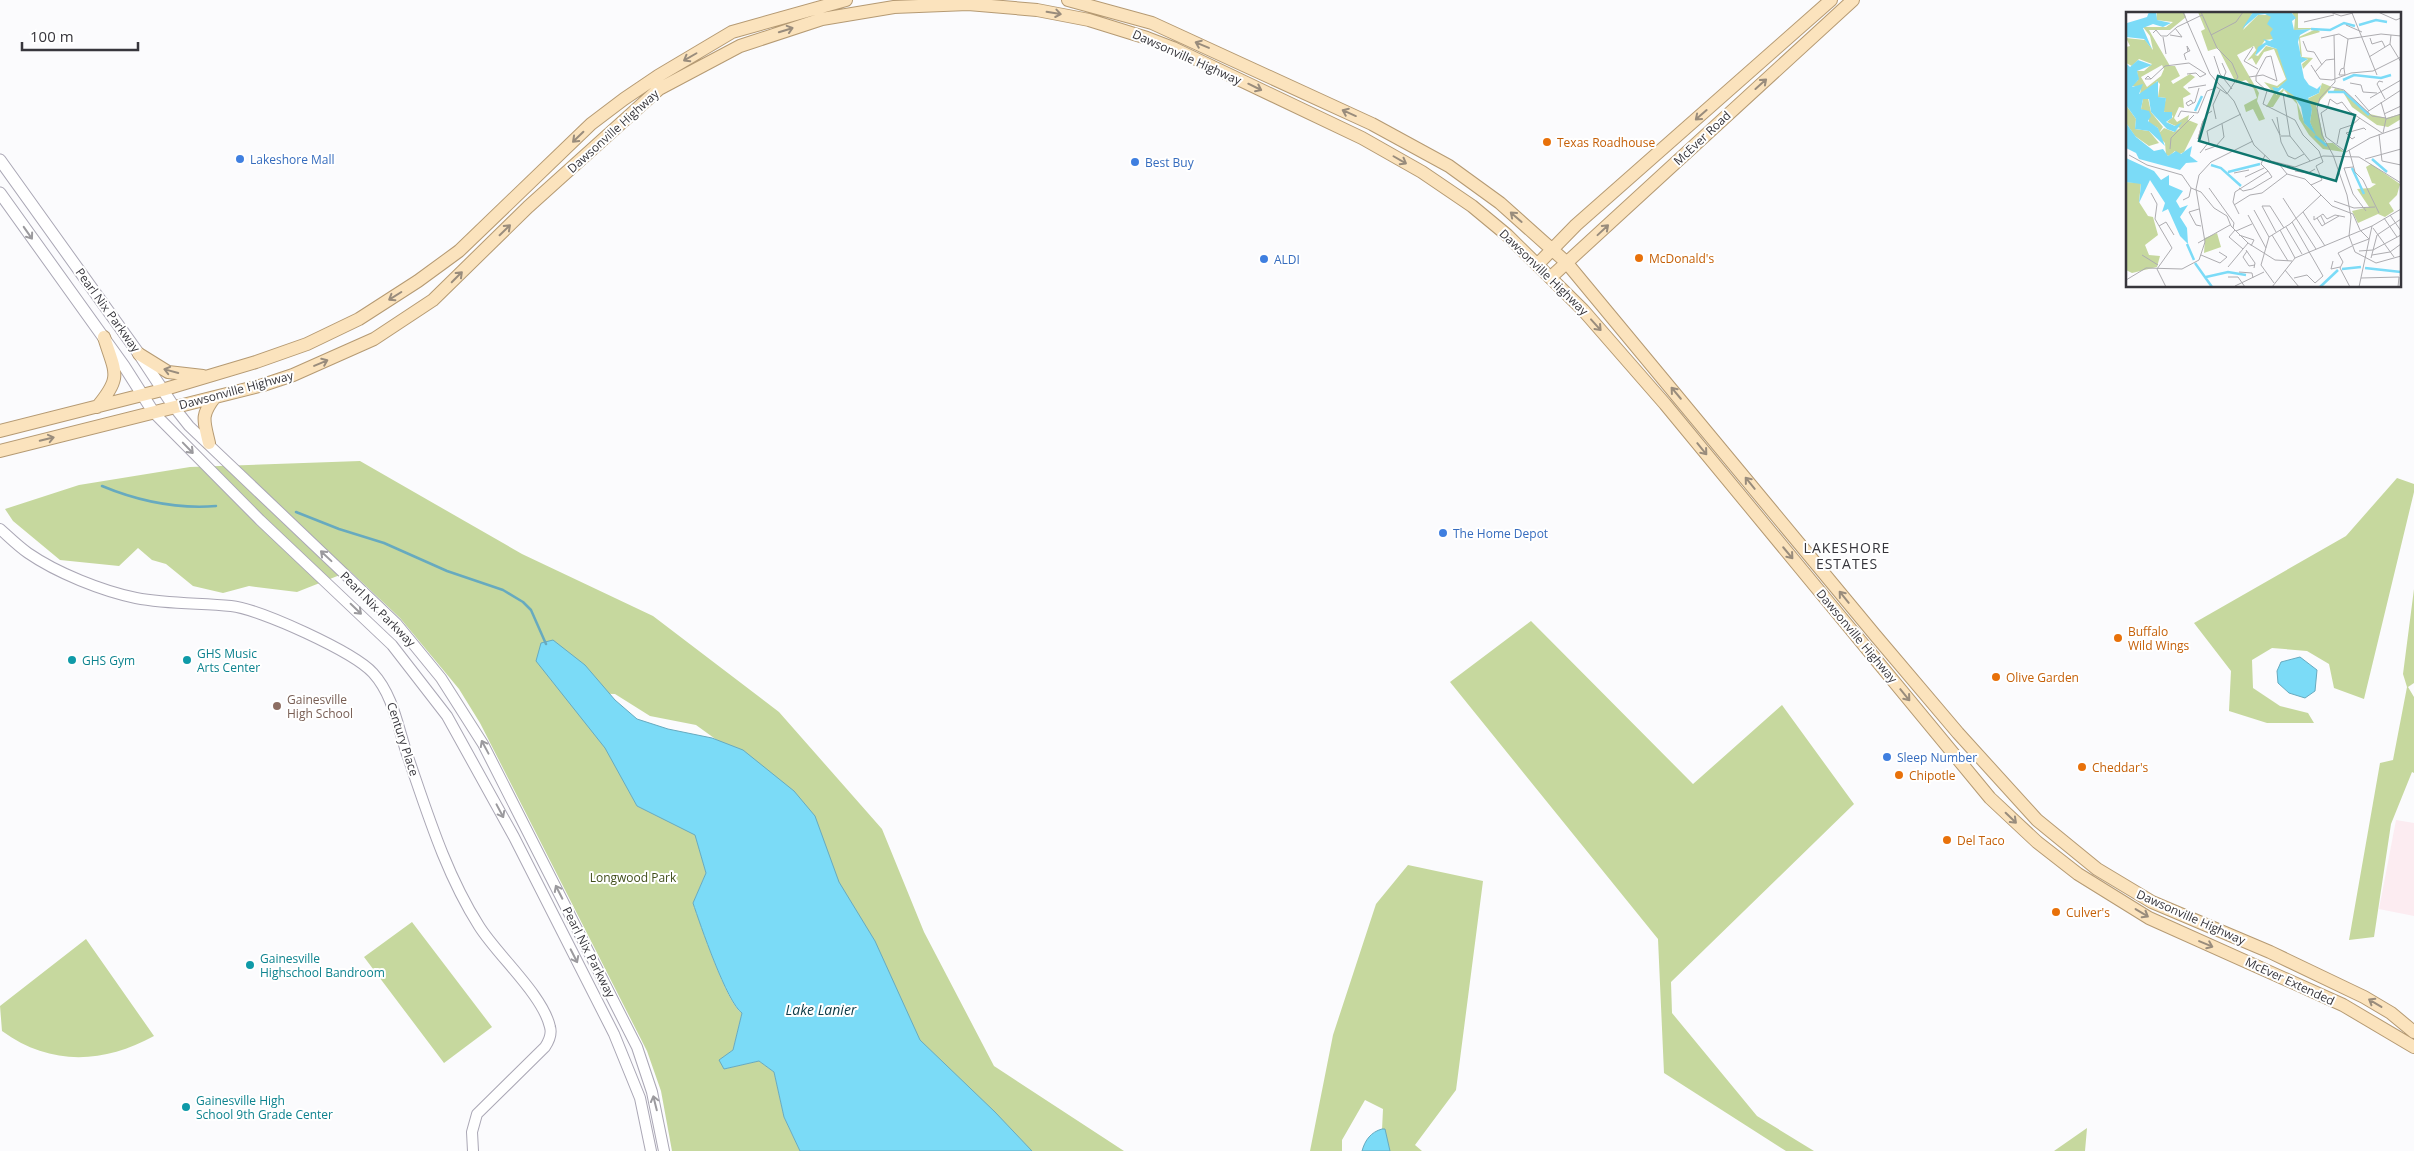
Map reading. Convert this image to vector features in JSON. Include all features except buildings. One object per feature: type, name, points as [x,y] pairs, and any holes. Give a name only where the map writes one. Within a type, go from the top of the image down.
[{"type":"main road","name":"Dawsonville Highway","points":[[0,431],[208,377],[307,344],[359,319],[418,281],[459,250],[591,124],[658,76],[732,32],[846,0]]},
{"type":"main road","name":"Dawsonville Highway","points":[[1068,0],[1152,23],[1372,124],[1427,153],[1474,184],[1554,249],[1566,262],[1953,727],[2010,793],[2056,837],[2097,869],[2152,902],[2270,952],[2364,997],[2391,1014],[2414,1032]]},
{"type":"main road","name":"McEver Road","points":[[1538,264],[1576,225],[1831,0]]},
{"type":"main road","name":"McEver Road","points":[[1551,277],[1854,0]]},
{"type":"main road","name":"Dawsonville Highway","points":[[0,451],[119,420],[154,413],[288,377],[374,339],[433,300],[528,207],[659,89],[730,51],[773,34],[822,19],[894,7],[968,4],[1029,9],[1089,20],[1147,38],[1329,122],[1422,172],[1472,206],[1551,277],[1665,404],[1990,798],[2037,842],[2078,874],[2162,924]]},
{"type":"main road","points":[[1724,118],[1725,107],[1728,103],[1783,50],[1792,35]]},
{"type":"main road","name":"Pearl Nix Parkway","points":[[0,160],[139,354],[174,407]]},
{"type":"main road","name":"Pearl Nix Parkway","points":[[0,193],[104,337],[154,413]]},
{"type":"main road","points":[[97,407],[112,389],[115,374],[104,337]]},
{"type":"main road","points":[[139,354],[168,372],[208,377]]},
{"type":"main road","points":[[209,443],[203,421],[206,408],[215,397]]},
{"type":"main road","points":[[1759,520],[1772,509]]},
{"type":"main road","name":"McEver Extended","points":[[2162,924],[2264,968],[2343,1005],[2414,1047]]},
{"type":"street","name":"Pearl Nix Parkway","points":[[174,407],[189,426],[396,623],[441,678],[463,711],[492,761],[637,1047],[654,1101],[664,1151]]},
{"type":"street","name":"Pearl Nix Parkway","points":[[154,413],[254,516],[392,645],[447,716],[520,850],[614,1034],[633,1075],[640,1098],[651,1151]]},
{"type":"street","name":"Century Place","points":[[0,529],[36,558],[57,570],[112,592],[159,601],[233,606],[257,611],[366,666],[379,680],[391,701],[424,805],[449,870],[466,906],[484,935],[541,1006],[550,1026],[550,1038],[545,1047],[477,1114],[472,1132],[473,1151]]},
{"type":"shaded area","points":[[2396,820],[2414,823],[2414,916],[2379,909]]},
{"type":"green space","name":"Longwood Park","points":[[360,461],[522,554],[653,616],[779,712],[882,829],[924,932],[994,1066],[1124,1151],[1031,1151],[950,1089],[893,1008],[768,777],[696,725],[650,716],[615,694],[577,693],[637,806],[695,834],[706,873],[693,903],[722,980],[736,1007],[742,1013],[733,1050],[720,1060],[724,1069],[759,1061],[774,1072],[784,1117],[800,1151],[672,1151],[661,1091],[647,1051],[480,723],[459,689],[400,618],[350,571],[297,592],[249,586],[223,593],[193,586],[166,564],[152,560],[138,548],[119,566],[60,560],[13,521],[5,509],[79,485],[190,467]]},
{"type":"green space","points":[[2397,478],[2414,484],[2414,492],[2364,699],[2334,688],[2329,664],[2307,651],[2272,648],[2252,660],[2253,688],[2280,706],[2308,713],[2314,723],[2267,723],[2229,711],[2231,671],[2194,623],[2346,536]]},
{"type":"green space","points":[[2414,589],[2414,683],[2408,687],[2414,697],[2414,773],[2412,772],[2391,824],[2374,937],[2349,940],[2380,763],[2393,760],[2407,687],[2403,674]]},
{"type":"green space","points":[[1531,621],[1693,784],[1782,705],[1854,804],[1671,982],[1672,1013],[1757,1116],[1814,1151],[1786,1151],[1664,1073],[1658,939],[1450,682]]},
{"type":"green space","points":[[1408,865],[1483,881],[1456,1090],[1415,1145],[1422,1151],[1381,1151],[1383,1109],[1365,1100],[1342,1140],[1342,1151],[1310,1151],[1333,1035],[1376,904]]},
{"type":"green space","points":[[412,922],[492,1027],[444,1063],[364,957]]},
{"type":"green space","points":[[86,939],[154,1036],[115,1052],[77,1057],[39,1050],[20,1042],[2,1031],[0,1006]]},
{"type":"green space","points":[[2087,1128],[2085,1151],[2054,1151]]},
{"type":"water","name":"Lake Lanier","points":[[553,640],[585,665],[615,700],[637,719],[668,729],[712,738],[743,750],[794,791],[815,816],[839,882],[875,941],[920,1040],[995,1112],[1032,1151],[800,1151],[784,1117],[774,1072],[759,1061],[724,1069],[719,1060],[733,1050],[742,1013],[729,995],[693,903],[706,873],[695,835],[637,806],[605,748],[536,661],[541,643]]},
{"type":"water","points":[[2300,657],[2317,670],[2315,691],[2305,698],[2289,693],[2278,683],[2277,671],[2281,662]]},
{"type":"water","points":[[1385,1129],[1390,1151],[1362,1151],[1369,1137]]},
{"type":"waterway","points":[[102,486],[158,503],[201,507],[216,506]]},
{"type":"waterway","points":[[296,512],[339,529],[384,543],[447,571],[503,590],[523,602],[531,610],[546,644]]},
{"type":"place","name":"Texas Roadhouse","points":[[1547,142]]},
{"type":"place","name":"Lakeshore Mall","points":[[240,159]]},
{"type":"place","name":"Best Buy","points":[[1135,162]]},
{"type":"place","name":"McDonald's","points":[[1639,258]]},
{"type":"place","name":"ALDI","points":[[1264,259]]},
{"type":"place","name":"The Home Depot","points":[[1443,533]]},
{"type":"place","name":"Buffalo Wild Wings","points":[[2118,638]]},
{"type":"place","name":"GHS Gym","points":[[72,660]]},
{"type":"place","name":"GHS Music Arts Center","points":[[187,660]]},
{"type":"place","name":"Olive Garden","points":[[1996,677]]},
{"type":"place","name":"Gainesville High School","points":[[277,706]]},
{"type":"place","name":"Sleep Number","points":[[1887,757]]},
{"type":"place","name":"Cheddar's","points":[[2082,767]]},
{"type":"place","name":"Chipotle","points":[[1899,775]]},
{"type":"place","name":"Del Taco","points":[[1947,840]]},
{"type":"place","name":"Culver's","points":[[2056,912]]},
{"type":"place","name":"Gainesville Highschool Bandroom","points":[[250,965]]},
{"type":"place","name":"Gainesville High School 9th Grade Center","points":[[186,1107]]},
{"type":"district","name":"LAKESHORE ESTATES","points":[[1847,556]]}]
